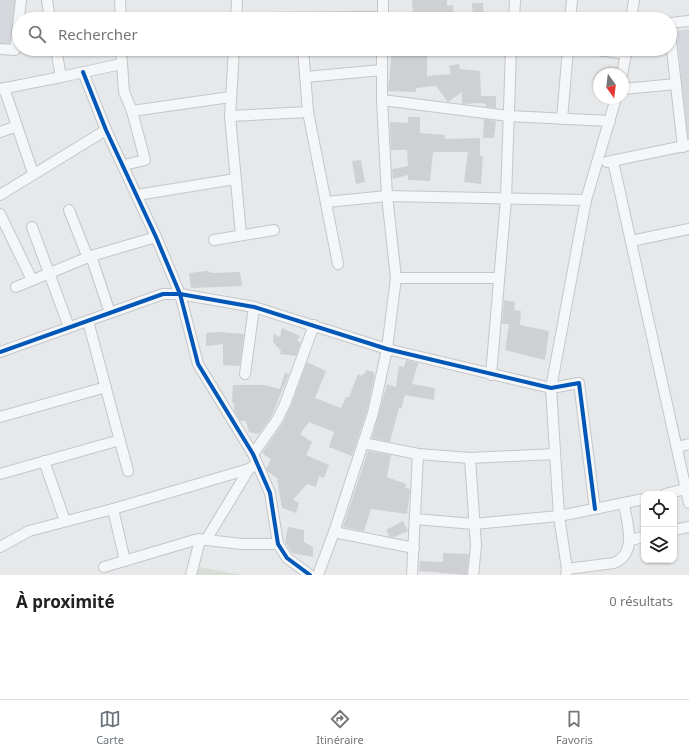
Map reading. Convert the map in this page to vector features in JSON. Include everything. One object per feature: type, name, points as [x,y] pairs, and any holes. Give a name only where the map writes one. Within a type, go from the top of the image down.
[{"type":"street","points":[[20,12],[21,0]]},
{"type":"street","points":[[47,0],[49,12]]},
{"type":"street","points":[[120,0],[121,12]]},
{"type":"street","points":[[236,12],[237,0]]},
{"type":"street","points":[[383,0],[383,12]]},
{"type":"street","points":[[514,12],[515,0]]},
{"type":"street","points":[[571,12],[572,0]]},
{"type":"street","points":[[632,12],[634,0]]},
{"type":"street","points":[[677,22],[689,21]]},
{"type":"street","points":[[0,49],[12,50]]},
{"type":"street","points":[[57,56],[61,77]]},
{"type":"street","points":[[121,56],[124,92],[132,111],[145,160],[124,165]]},
{"type":"street","points":[[233,56],[230,116],[241,235]]},
{"type":"street","points":[[304,56],[308,112],[338,264]]},
{"type":"street","points":[[318,575],[334,532],[373,413],[387,349],[396,278],[387,196],[382,100],[382,56]]},
{"type":"street","points":[[491,375],[506,198],[511,56]]},
{"type":"street","points":[[562,119],[567,56]]},
{"type":"street","points":[[623,68],[626,56]]},
{"type":"street","points":[[598,164],[686,146],[673,56]]},
{"type":"street","points":[[33,173],[2,88],[121,64]]},
{"type":"street","points":[[306,77],[382,70]]},
{"type":"street","points":[[84,72],[106,130],[124,165],[180,294],[198,364],[253,454],[253,466],[270,493],[278,544],[287,558],[310,575]]},
{"type":"street","points":[[629,88],[676,84]]},
{"type":"street","points":[[132,111],[230,97]]},
{"type":"street","points":[[382,100],[509,116],[610,121]]},
{"type":"street","points":[[614,104],[598,164],[586,200],[550,388],[559,516],[567,572],[614,563],[620,560],[628,549],[630,540],[624,504]]},
{"type":"street","points":[[230,116],[308,112]]},
{"type":"street","points":[[0,132],[17,126]]},
{"type":"street","points":[[0,195],[33,173],[106,130]]},
{"type":"street","points":[[613,161],[689,503]]},
{"type":"street","points":[[137,195],[235,179]]},
{"type":"street","points":[[326,202],[387,196],[586,200]]},
{"type":"street","points":[[69,210],[90,257],[110,313]]},
{"type":"street","points":[[0,214],[32,280]]},
{"type":"street","points":[[32,227],[69,328]]},
{"type":"street","points":[[631,241],[689,229]]},
{"type":"street","points":[[214,240],[274,230]]},
{"type":"street","points":[[16,287],[90,257],[156,237]]},
{"type":"street","points":[[396,278],[499,278]]},
{"type":"street","points":[[0,352],[163,294],[180,294],[254,306],[387,349],[491,375],[550,388],[579,383],[595,509]]},
{"type":"street","points":[[245,374],[254,306]]},
{"type":"street","points":[[88,321],[128,471]]},
{"type":"street","points":[[253,454],[277,420],[285,404],[314,325]]},
{"type":"street","points":[[0,417],[106,387]]},
{"type":"street","points":[[0,474],[120,440]]},
{"type":"street","points":[[363,442],[418,454],[470,458],[555,454]]},
{"type":"street","points":[[677,447],[689,444]]},
{"type":"street","points":[[412,575],[418,454]]},
{"type":"street","points":[[470,458],[476,546],[473,575]]},
{"type":"street","points":[[44,462],[65,521]]},
{"type":"street","points":[[0,547],[29,530],[112,509],[253,466]]},
{"type":"street","points":[[191,575],[203,540],[253,466]]},
{"type":"street","points":[[677,491],[686,489]]},
{"type":"street","points":[[415,519],[474,524],[559,516],[641,500]]},
{"type":"street","points":[[112,509],[125,561]]},
{"type":"street","points":[[677,529],[689,527]]},
{"type":"street","points":[[334,532],[414,548]]},
{"type":"street","points":[[630,540],[641,538]]},
{"type":"street","points":[[104,568],[203,540],[241,544],[278,544]]},
{"type":"shaded area","points":[[0,0],[16,0],[14,12],[12,12],[10,46],[0,45]]},
{"type":"shaded area","points":[[689,29],[689,141],[687,142],[677,31]]},
{"type":"shaded area","points":[[199,567],[242,575],[197,575]]},
{"type":"building","points":[[412,0],[447,0],[447,6],[453,5],[454,12],[413,12]]},
{"type":"building","points":[[472,3],[483,3],[484,12],[473,12]]},
{"type":"building","points":[[391,56],[427,56],[427,76],[451,74],[449,66],[459,64],[460,69],[480,71],[481,96],[496,96],[496,108],[486,107],[486,104],[480,103],[462,104],[462,92],[448,102],[436,86],[416,88],[416,92],[388,91]]},
{"type":"building","points":[[408,117],[420,117],[420,133],[445,135],[445,139],[480,138],[480,156],[483,156],[481,184],[464,182],[468,152],[433,152],[430,181],[408,180],[408,175],[393,179],[392,169],[408,166],[407,150],[391,150],[390,122],[408,123]]},
{"type":"building","points":[[484,119],[496,121],[494,138],[483,138]]},
{"type":"building","points":[[361,160],[365,182],[356,184],[352,161]]},
{"type":"building","points":[[207,271],[212,273],[240,272],[242,286],[191,288],[189,273]]},
{"type":"building","points":[[504,300],[515,302],[514,310],[521,311],[520,325],[549,331],[545,360],[505,350],[509,324],[502,324]]},
{"type":"building","points":[[282,328],[300,336],[297,341],[301,342],[296,356],[280,354],[281,351],[273,342],[274,334],[280,337]]},
{"type":"building","points":[[220,332],[244,334],[240,366],[223,365],[223,344],[206,346],[206,333]]},
{"type":"building","points":[[406,360],[418,363],[412,384],[435,388],[434,400],[405,395],[401,409],[399,408],[390,442],[372,438],[387,384],[396,387],[399,366],[404,367]]},
{"type":"building","points":[[307,362],[326,371],[315,398],[341,408],[346,397],[349,397],[358,374],[362,376],[363,373],[365,374],[366,370],[374,372],[374,378],[367,411],[352,456],[329,447],[334,432],[309,422],[300,434],[312,442],[306,455],[329,465],[324,478],[319,476],[316,487],[307,484],[293,500],[299,503],[296,513],[282,508],[277,478],[266,469],[271,459],[262,453],[283,423],[291,406]]},
{"type":"building","points":[[285,373],[289,374],[271,417],[259,434],[249,432],[246,421],[240,421],[234,411],[234,403],[232,403],[233,385],[265,385],[280,389]]},
{"type":"building","points":[[368,451],[391,455],[387,477],[406,484],[405,488],[410,489],[407,514],[371,509],[364,531],[343,527]]},
{"type":"building","points":[[403,521],[408,531],[394,537],[390,537],[386,530]]},
{"type":"building","points":[[288,527],[304,530],[304,542],[313,547],[313,557],[292,553],[285,542]]},
{"type":"building","points":[[443,553],[469,554],[467,575],[419,571],[420,561],[443,562]]},
{"type":"cycle path","points":[[83,72],[106,130],[156,237],[180,294],[198,364],[253,454],[270,493],[278,544],[287,558],[310,575]]},
{"type":"cycle path","points":[[0,352],[163,294],[180,294],[254,307],[387,349],[551,388],[579,383],[595,509]]}]
